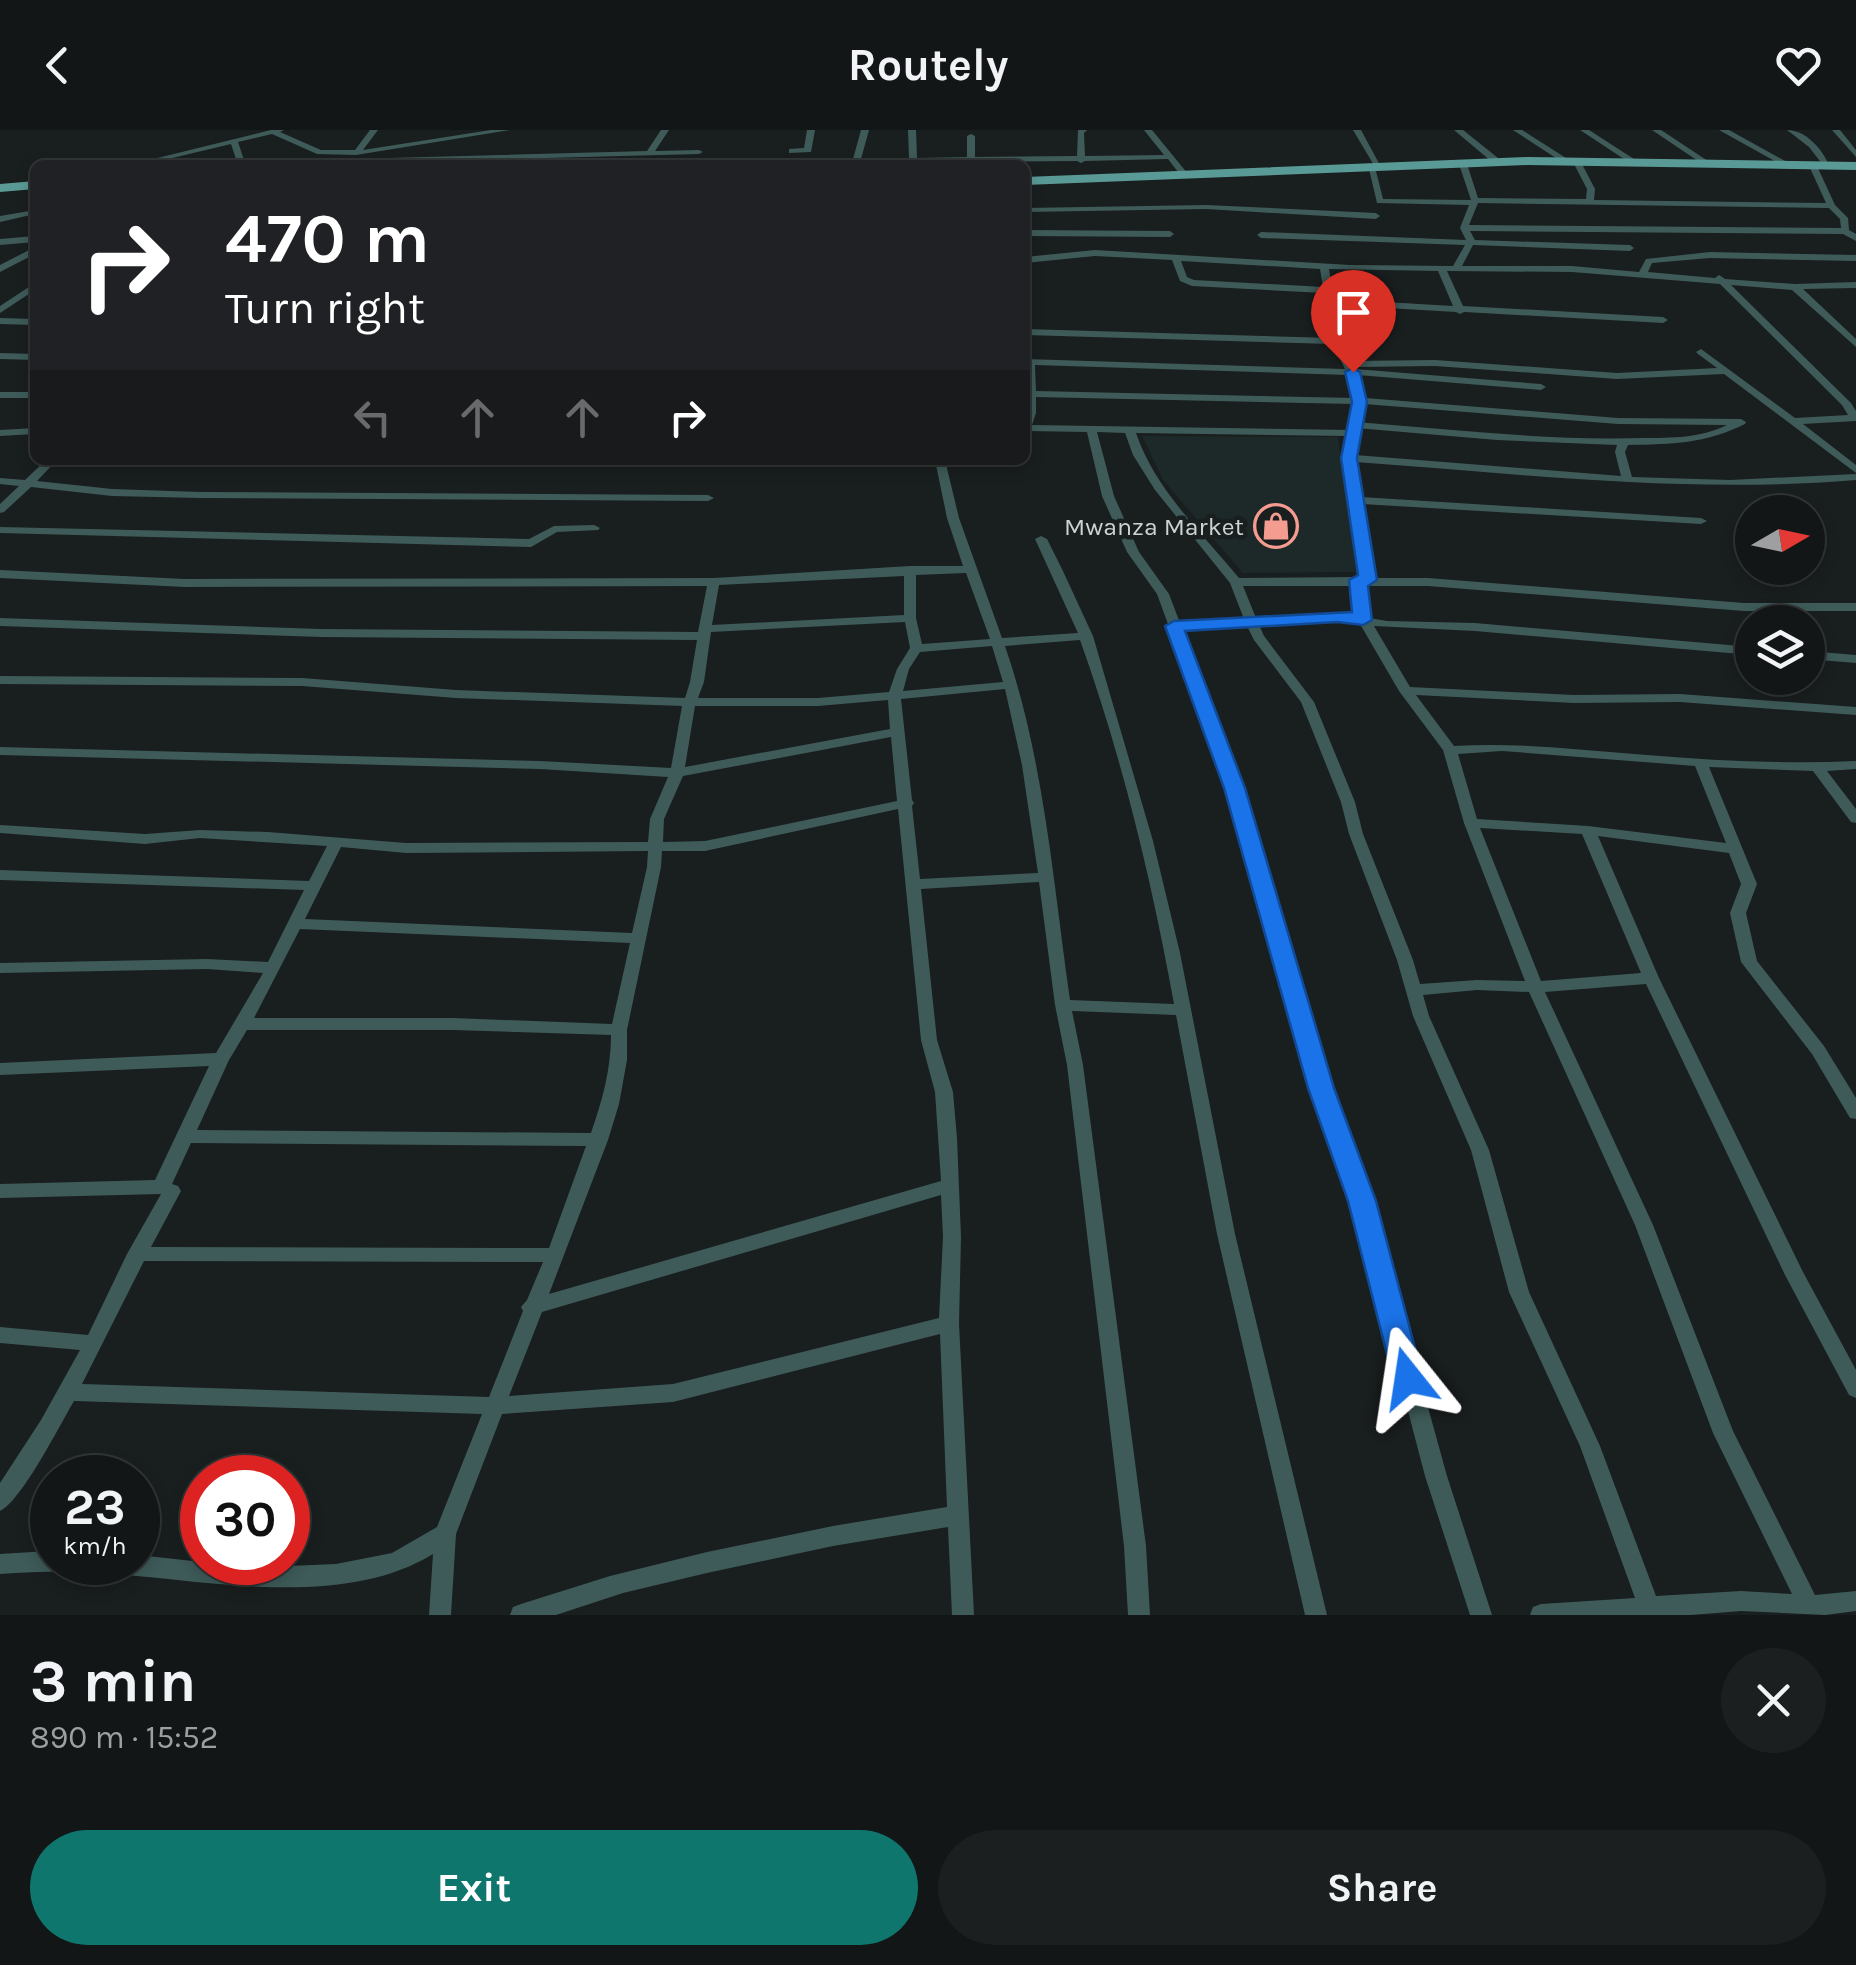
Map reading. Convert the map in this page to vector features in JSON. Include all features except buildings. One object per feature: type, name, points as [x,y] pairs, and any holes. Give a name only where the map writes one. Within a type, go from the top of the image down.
[{"type":"main road","points":[[1030,181],[1528,161],[1856,166]]},
{"type":"main road","points":[[0,188],[30,185]]},
{"type":"street","points":[[238,130],[255,136]]},
{"type":"street","points":[[353,158],[374,130]]},
{"type":"street","points":[[353,158],[470,133],[506,130]]},
{"type":"street","points":[[650,153],[665,130]]},
{"type":"street","points":[[154,160],[276,131],[320,152],[353,158],[808,150],[811,130]]},
{"type":"street","points":[[865,130],[857,160],[971,160],[971,136]]},
{"type":"street","points":[[912,130],[912,159]]},
{"type":"street","points":[[1081,161],[1083,130]]},
{"type":"street","points":[[1148,130],[1184,174]]},
{"type":"street","points":[[1357,130],[1375,168],[1380,201],[1831,206]]},
{"type":"street","points":[[1458,130],[1495,160]]},
{"type":"street","points":[[1517,130],[1562,158]]},
{"type":"street","points":[[1584,130],[1630,159]]},
{"type":"street","points":[[1656,130],[1704,161]]},
{"type":"street","points":[[1723,130],[1782,162]]},
{"type":"street","points":[[1791,130],[1812,145],[1826,163]]},
{"type":"street","points":[[1836,130],[1856,155]]},
{"type":"street","points":[[234,141],[240,160]]},
{"type":"street","points":[[1030,161],[1172,157]]},
{"type":"street","points":[[1578,164],[1591,189],[1590,202]]},
{"type":"street","points":[[1464,167],[1475,202],[1464,228]]},
{"type":"street","points":[[1814,168],[1831,206],[1844,218],[1846,232]]},
{"type":"street","points":[[1724,204],[1746,228]]},
{"type":"street","points":[[1030,210],[1206,207],[1376,216]]},
{"type":"street","points":[[0,219],[30,213]]},
{"type":"street","points":[[1464,228],[1746,228],[1846,232],[1856,238]]},
{"type":"street","points":[[1464,228],[1471,241]]},
{"type":"street","points":[[1030,232],[1170,234]]},
{"type":"street","points":[[1071,234],[1081,254]]},
{"type":"street","points":[[1260,235],[1630,248]]},
{"type":"street","points":[[0,242],[30,239]]},
{"type":"street","points":[[1457,267],[1471,241]]},
{"type":"street","points":[[0,269],[30,253]]},
{"type":"street","points":[[1030,259],[1081,254],[1175,256],[1324,266],[1642,273],[1795,286],[1856,285]]},
{"type":"street","points":[[1642,273],[1649,260],[1710,255],[1856,258]]},
{"type":"street","points":[[1175,256],[1183,279],[1192,283],[1460,311],[1663,320]]},
{"type":"street","points":[[1324,266],[1337,341],[1351,368],[1360,402],[1349,458],[1363,580],[1363,620],[1406,692],[1450,750],[1471,824],[1535,987],[1644,1225],[1723,1433],[1811,1610]]},
{"type":"street","points":[[1442,268],[1460,311]]},
{"type":"street","points":[[1719,278],[1788,342],[1856,416],[1793,421]]},
{"type":"street","points":[[1795,286],[1856,344]]},
{"type":"street","points":[[0,290],[30,288]]},
{"type":"street","points":[[0,310],[30,290]]},
{"type":"street","points":[[0,321],[30,322]]},
{"type":"street","points":[[1030,332],[1337,341]]},
{"type":"street","points":[[1702,352],[1856,473]]},
{"type":"street","points":[[0,356],[30,356]]},
{"type":"street","points":[[1030,362],[1617,376],[1726,371]]},
{"type":"street","points":[[1423,371],[1542,387]]},
{"type":"street","points":[[1423,371],[1435,429]]},
{"type":"street","points":[[1030,394],[1360,402],[1618,421],[1741,422],[1721,436],[1624,442],[1435,429],[1130,432],[1030,428]]},
{"type":"street","points":[[0,395],[30,395]]},
{"type":"street","points":[[1091,430],[1108,496],[1122,531],[1163,594],[1235,788],[1321,1088],[1362,1201],[1436,1476],[1481,1615]]},
{"type":"street","points":[[0,433],[30,431]]},
{"type":"street","points":[[1130,432],[1138,455],[1159,488],[1236,582],[1258,637],[1307,702],[1348,802],[1356,834],[1448,1084],[1480,1150],[1519,1292],[1590,1446],[1652,1612]]},
{"type":"street","points":[[1624,442],[1620,452],[1627,479]]},
{"type":"street","points":[[1349,458],[1627,479],[1764,482],[1856,473]]},
{"type":"street","points":[[0,510],[47,465]]},
{"type":"street","points":[[941,465],[967,569],[999,643],[1011,685],[1045,876],[1075,1065],[1122,1432],[1140,1615]]},
{"type":"street","points":[[0,481],[31,482],[82,492],[213,496],[708,498]]},
{"type":"street","points":[[1356,500],[1700,521]]},
{"type":"street","points":[[0,530],[494,544],[531,543],[554,529],[594,528]]},
{"type":"street","points":[[1041,539],[1097,661],[1169,929],[1226,1234],[1316,1615]]},
{"type":"street","points":[[0,574],[185,583],[714,582],[967,569]]},
{"type":"street","points":[[910,570],[910,618],[916,648],[903,669],[894,698],[929,1040],[944,1092],[950,1185],[948,1324],[963,1615]]},
{"type":"street","points":[[1236,582],[1363,580],[1744,607],[1856,607]]},
{"type":"street","points":[[440,1615],[445,1534],[599,1140],[619,1060],[619,1030],[654,867],[657,819],[677,773],[714,582]]},
{"type":"street","points":[[1174,626],[1337,616],[1387,625],[1475,627],[1735,650]]},
{"type":"street","points":[[0,622],[321,633],[705,632],[910,618]]},
{"type":"street","points":[[916,648],[1087,636]]},
{"type":"street","points":[[1825,657],[1856,659]]},
{"type":"street","points":[[0,680],[302,682],[456,694],[691,702],[894,698],[1011,685]]},
{"type":"street","points":[[1406,692],[1574,699],[1680,698],[1856,711]]},
{"type":"street","points":[[0,751],[540,765],[677,773],[898,732]]},
{"type":"street","points":[[1450,750],[1502,747],[1701,763],[1856,765]]},
{"type":"street","points":[[1701,763],[1748,884],[1738,914],[1749,962],[1818,1050],[1856,1114]]},
{"type":"street","points":[[1817,766],[1856,819]]},
{"type":"street","points":[[0,829],[144,839],[200,834],[268,836],[335,844],[654,847],[722,843],[907,803]]},
{"type":"street","points":[[1471,824],[1588,830],[1732,849]]},
{"type":"street","points":[[1588,830],[1650,978],[1796,1276],[1856,1389]]},
{"type":"street","points":[[162,1187],[221,1059],[273,968],[335,844]]},
{"type":"street","points":[[0,874],[314,886]]},
{"type":"street","points":[[916,884],[1045,876]]},
{"type":"street","points":[[296,924],[638,938]]},
{"type":"street","points":[[0,968],[207,964],[273,968]]},
{"type":"street","points":[[1414,990],[1478,985],[1535,987],[1650,978]]},
{"type":"street","points":[[1063,1005],[1183,1010]]},
{"type":"street","points":[[242,1024],[453,1024],[619,1030]]},
{"type":"street","points":[[0,1069],[221,1059]]},
{"type":"street","points":[[188,1136],[599,1140]]},
{"type":"street","points":[[532,1308],[950,1185]]},
{"type":"street","points":[[0,1191],[162,1187],[172,1191],[91,1343],[71,1392],[33,1456],[0,1501]]},
{"type":"street","points":[[136,1254],[554,1254]]},
{"type":"street","points":[[71,1392],[495,1406],[673,1393],[948,1324]]},
{"type":"street","points":[[0,1336],[91,1343]]},
{"type":"street","points":[[521,1615],[618,1584],[706,1562],[960,1515]]},
{"type":"street","points":[[0,1564],[84,1563],[287,1578],[386,1566],[445,1534]]},
{"type":"street","points":[[1541,1615],[1652,1612],[1740,1601],[1811,1610],[1856,1600]]},
{"type":"shaded area","name":"Mwanza Market","points":[[1142,436],[1338,437],[1356,572],[1243,573],[1163,480]]},
{"type":"place","name":"Mwanza Market","points":[[1276,526]]},
{"type":"route","points":[[1353,372],[1360,402],[1349,458],[1368,580],[1358,580],[1363,620],[1337,616],[1174,626],[1235,788],[1321,1088],[1362,1201],[1408,1378]]}]
